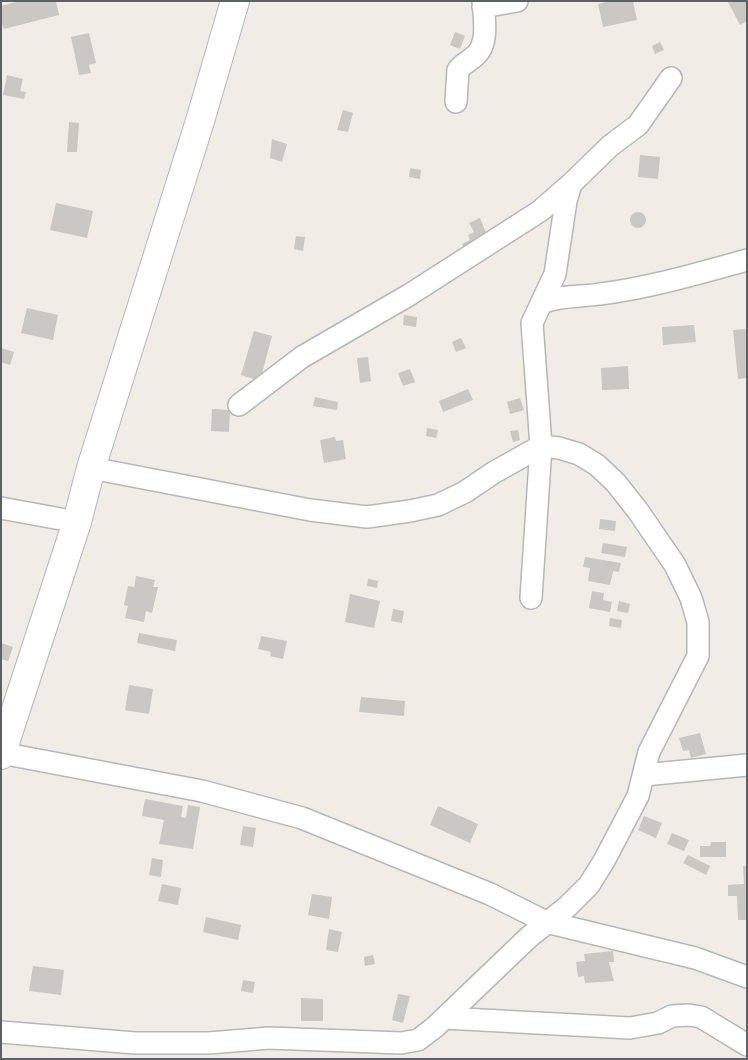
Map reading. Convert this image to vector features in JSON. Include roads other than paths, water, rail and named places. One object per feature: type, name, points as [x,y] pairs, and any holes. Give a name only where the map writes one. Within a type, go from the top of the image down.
[{"type":"street","points":[[235,1],[198,130],[90,468],[77,522],[1,754],[202,791],[302,818],[490,894],[546,922],[695,958],[747,977]]},
{"type":"street","points":[[456,102],[458,70],[477,54],[483,43],[485,29],[483,4],[517,1]]},
{"type":"street","points":[[239,405],[302,357],[409,296],[540,211],[610,146],[638,125],[671,78]]},
{"type":"street","points":[[531,598],[541,446],[531,336],[532,323],[536,311],[544,302],[555,274],[566,201],[571,184]]},
{"type":"street","points":[[544,302],[554,298],[601,294],[708,271],[747,260]]},
{"type":"street","points":[[1,1032],[135,1043],[209,1043],[270,1038],[401,1043],[418,1040],[445,1018],[546,922],[567,908],[589,885],[604,861],[638,796],[649,752],[698,656],[698,622],[691,598],[675,565],[638,510],[616,483],[597,465],[579,454],[559,448],[541,446],[493,473],[465,492],[438,505],[410,512],[367,517],[310,510],[90,468]]},
{"type":"street","points":[[1,508],[77,522]]},
{"type":"street","points":[[644,775],[747,765]]},
{"type":"street","points":[[445,1018],[630,1028],[658,1023],[672,1016],[689,1015],[701,1017],[747,1045]]}]
